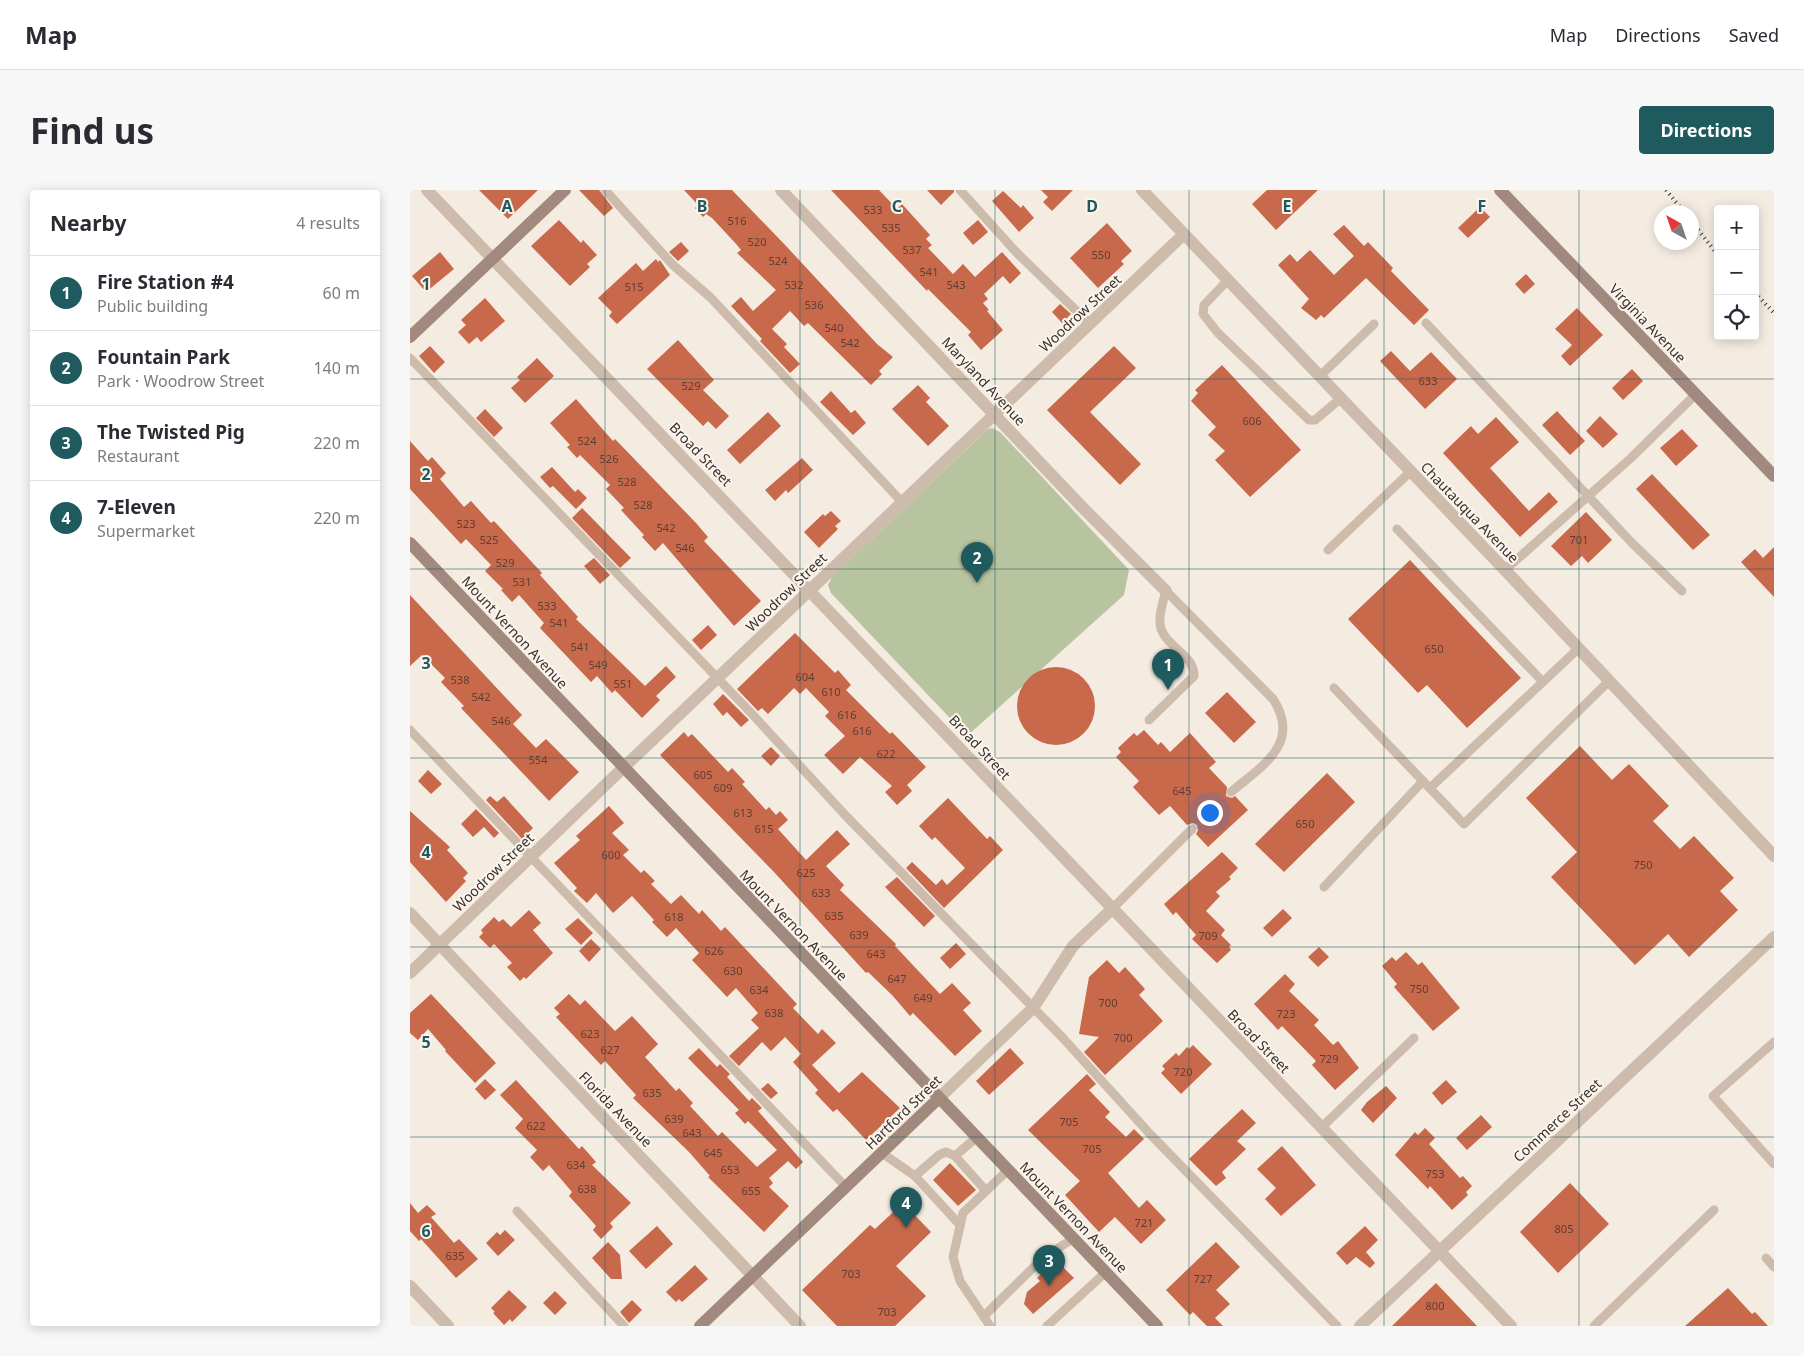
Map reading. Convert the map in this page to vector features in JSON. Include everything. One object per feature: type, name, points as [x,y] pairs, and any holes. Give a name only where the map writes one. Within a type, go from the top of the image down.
[{"type":"street","name":"Broad Street","points":[[427,190],[1511,1326]]},
{"type":"street","points":[[410,337],[565,190]]},
{"type":"street","name":"Maryland Avenue","points":[[781,190],[1166,592]]},
{"type":"street","name":"Chautauqua Avenue","points":[[1142,190],[1505,570],[1774,856]]},
{"type":"street","name":"Virginia Avenue","points":[[1500,190],[1774,476]]},
{"type":"street","name":"Woodrow Street","points":[[410,973],[1184,234]]},
{"type":"street","name":"Mount Vernon Avenue","points":[[410,543],[1157,1326]]},
{"type":"street","name":"Hartford Street","points":[[700,1326],[1033,1008],[1073,946],[1112,909]]},
{"type":"street","name":"Florida Avenue","points":[[410,913],[800,1326]]},
{"type":"street","name":"Commerce Street","points":[[1360,1326],[1774,937]]},
{"type":"street","points":[[410,1286],[448,1326]]},
{"type":"lane","points":[[605,190],[673,265],[710,297],[902,502]]},
{"type":"lane","points":[[960,190],[1018,253],[1090,324]]},
{"type":"lane","points":[[1228,280],[1204,305],[1203,314],[1218,333],[1309,420],[1315,420],[1340,399]]},
{"type":"lane","points":[[1426,323],[1632,543],[1682,591]]},
{"type":"lane","points":[[1319,377],[1374,324]]},
{"type":"lane","points":[[410,358],[717,678],[846,816],[1033,1008],[1156,1140],[1337,1326]]},
{"type":"lane","points":[[1505,570],[1588,496],[1696,394]]},
{"type":"lane","points":[[1328,550],[1410,472]]},
{"type":"lane","points":[[1397,529],[1543,682]]},
{"type":"lane","points":[[1149,720],[1194,676],[1191,664],[1162,631],[1160,617],[1166,592]]},
{"type":"lane","points":[[1166,592],[1273,699],[1281,711],[1284,725],[1282,738],[1276,751],[1231,792]]},
{"type":"lane","points":[[1324,887],[1427,785],[1543,682],[1578,648]]},
{"type":"lane","points":[[1334,688],[1464,824],[1609,680]]},
{"type":"lane","points":[[410,730],[846,1187]]},
{"type":"lane","points":[[1112,909],[1192,829]]},
{"type":"lane","points":[[1321,1128],[1414,1038]]},
{"type":"lane","points":[[1773,1161],[1713,1096],[1774,1042]]},
{"type":"lane","points":[[955,1156],[976,1138]]},
{"type":"lane","points":[[915,1176],[939,1155],[946,1152],[955,1156],[986,1191]]},
{"type":"lane","points":[[882,1153],[915,1176],[960,1225]]},
{"type":"lane","points":[[990,1326],[960,1281],[953,1257],[963,1213],[1008,1170]]},
{"type":"lane","points":[[1594,1326],[1714,1210]]},
{"type":"lane","points":[[517,1211],[624,1326]]},
{"type":"lane","points":[[984,1316],[1045,1256],[1073,1238]]},
{"type":"lane","points":[[1766,1258],[1774,1267]]},
{"type":"lane","points":[[1046,1326],[1106,1272]]},
{"type":"green space","points":[[992,428],[1000,432],[1129,570],[1124,595],[967,736],[831,593],[828,585],[832,577],[988,429]]},
{"type":"building","points":[[479,190],[538,190],[508,219]]},
{"type":"building","points":[[579,190],[599,190],[613,208],[604,216]]},
{"type":"building","points":[[684,190],[732,190],[877,344],[893,357],[879,371],[882,374],[871,385],[808,323],[804,326],[790,311],[772,329],[787,344],[784,347],[800,364],[790,373],[731,306],[741,297],[753,311],[776,290],[737,253],[741,250],[712,218],[706,214],[703,217],[695,208],[698,205]]},
{"type":"building","points":[[831,190],[879,190],[897,209],[902,204],[930,235],[926,239],[932,245],[928,248],[953,274],[963,264],[975,277],[1002,252],[1021,273],[1010,284],[1003,276],[984,294],[988,299],[983,303],[989,310],[987,311],[1003,330],[981,350],[968,335],[971,332],[928,289],[927,291]]},
{"type":"building","points":[[927,190],[954,190],[954,192],[941,205]]},
{"type":"building","points":[[1041,190],[1073,190],[1052,211],[1043,202],[1048,197]]},
{"type":"building","points":[[1267,190],[1318,190],[1276,230],[1252,204]]},
{"type":"building","points":[[1003,191],[1021,208],[1023,205],[1034,218],[1019,232],[992,201]]},
{"type":"building","points":[[1480,207],[1490,217],[1468,238],[1458,228]]},
{"type":"building","points":[[559,220],[581,243],[583,240],[597,255],[587,264],[590,267],[570,286],[531,246]]},
{"type":"building","points":[[978,220],[988,232],[973,245],[963,233]]},
{"type":"building","points":[[1107,223],[1132,251],[1121,261],[1124,264],[1098,288],[1070,258]]},
{"type":"building","points":[[1344,225],[1364,246],[1368,242],[1393,268],[1391,271],[1429,310],[1414,325],[1366,278],[1324,318],[1321,315],[1316,320],[1301,308],[1309,299],[1278,265],[1290,254],[1297,262],[1310,250],[1334,275],[1354,256],[1333,234]]},
{"type":"building","points":[[681,242],[689,251],[678,261],[669,252]]},
{"type":"building","points":[[440,252],[454,269],[426,292],[412,276]]},
{"type":"building","points":[[656,259],[658,262],[660,260],[670,275],[617,324],[609,316],[612,312],[598,298],[636,263],[643,271]]},
{"type":"building","points":[[1526,274],[1535,284],[1524,294],[1515,284]]},
{"type":"building","points":[[485,298],[505,321],[481,342],[477,337],[469,344],[458,332],[466,325],[461,320]]},
{"type":"building","points":[[1060,304],[1071,314],[1062,323],[1052,312]]},
{"type":"building","points":[[1577,308],[1603,335],[1570,366],[1561,356],[1572,345],[1555,329]]},
{"type":"building","points":[[678,340],[714,380],[703,390],[729,416],[716,429],[708,421],[703,426],[647,369]]},
{"type":"building","points":[[430,346],[445,362],[434,373],[419,356]]},
{"type":"building","points":[[1114,346],[1136,368],[1090,412],[1141,464],[1120,485],[1047,410]]},
{"type":"building","points":[[1391,351],[1410,371],[1431,352],[1457,379],[1425,409],[1380,361]]},
{"type":"building","points":[[537,358],[554,376],[525,403],[511,388],[520,380],[517,377]]},
{"type":"building","points":[[1222,365],[1301,450],[1250,497],[1215,460],[1225,451],[1208,435],[1216,427],[1191,401],[1198,393],[1195,390]]},
{"type":"building","points":[[1632,369],[1643,381],[1623,400],[1612,388]]},
{"type":"building","points":[[918,385],[930,398],[926,402],[949,426],[928,446],[892,409]]},
{"type":"building","points":[[831,391],[851,413],[855,410],[866,423],[853,435],[820,402]]},
{"type":"building","points":[[576,399],[613,441],[615,439],[696,523],[708,537],[704,541],[761,601],[734,626],[663,543],[655,551],[642,537],[644,535],[621,510],[624,508],[606,489],[610,485],[580,455],[577,458],[567,447],[570,445],[550,423]]},
{"type":"building","points":[[485,409],[503,428],[494,437],[476,418]]},
{"type":"building","points":[[1557,411],[1585,441],[1570,455],[1542,425]]},
{"type":"building","points":[[768,412],[781,426],[740,464],[727,450]]},
{"type":"building","points":[[1600,416],[1618,434],[1603,448],[1586,431]]},
{"type":"building","points":[[1496,417],[1519,442],[1490,468],[1529,511],[1549,492],[1558,502],[1520,537],[1443,453],[1471,426],[1478,434]]},
{"type":"building","points":[[1682,429],[1698,446],[1676,466],[1660,448]]},
{"type":"building","points":[[410,441],[428,461],[432,457],[446,473],[440,479],[464,507],[471,501],[491,523],[494,521],[542,573],[540,575],[578,617],[576,619],[645,686],[666,666],[676,677],[656,696],[660,700],[642,718],[615,690],[612,693],[597,676],[591,682],[540,628],[544,623],[519,595],[512,602],[501,590],[503,589],[485,571],[491,565],[466,539],[461,544],[410,489]]},
{"type":"building","points":[[802,458],[813,470],[788,493],[786,490],[775,501],[765,490]]},
{"type":"building","points":[[552,467],[575,492],[578,489],[587,498],[576,509],[553,486],[550,488],[540,477]]},
{"type":"building","points":[[1652,474],[1710,535],[1693,550],[1636,489]]},
{"type":"building","points":[[582,508],[631,558],[620,568],[572,518]]},
{"type":"building","points":[[831,511],[841,521],[835,526],[838,529],[819,548],[804,532],[823,514],[825,516]]},
{"type":"building","points":[[1586,512],[1612,540],[1588,563],[1582,556],[1571,566],[1551,546]]},
{"type":"building","points":[[1774,547],[1774,597],[1741,562],[1755,549],[1763,558]]},
{"type":"building","points":[[594,558],[610,575],[600,584],[584,566]]},
{"type":"building","points":[[1410,560],[1521,678],[1467,728],[1427,685],[1418,693],[1348,619]]},
{"type":"building","points":[[410,595],[522,715],[513,724],[536,748],[546,739],[579,772],[549,801],[461,708],[464,706],[441,682],[445,678],[422,655],[410,666]]},
{"type":"building","points":[[708,625],[717,635],[701,650],[692,640]]},
{"type":"building","points":[[795,633],[835,673],[838,670],[851,685],[846,690],[890,734],[892,732],[926,767],[907,785],[912,791],[897,805],[885,792],[892,786],[860,757],[843,774],[824,755],[845,736],[825,716],[829,712],[806,688],[800,694],[794,688],[768,714],[762,708],[758,711],[737,689]]},
{"type":"building","points":[[1056,667],[1071,670],[1088,684],[1092,691],[1095,706],[1092,721],[1078,738],[1071,742],[1056,745],[1041,742],[1024,728],[1020,721],[1017,706],[1020,691],[1034,674],[1041,670]]},
{"type":"building","points":[[1227,692],[1256,722],[1234,743],[1205,713]]},
{"type":"building","points":[[723,694],[749,720],[741,727],[727,712],[723,716],[713,704]]},
{"type":"building","points":[[1144,730],[1158,745],[1161,742],[1170,752],[1190,733],[1216,762],[1209,768],[1227,787],[1226,796],[1232,798],[1235,796],[1248,810],[1208,847],[1196,834],[1198,830],[1197,825],[1193,823],[1187,825],[1170,806],[1159,815],[1133,787],[1139,781],[1116,757],[1121,752],[1118,748],[1134,733],[1137,736]]},
{"type":"building","points":[[684,732],[688,737],[692,734],[728,772],[732,768],[745,782],[742,784],[766,810],[769,807],[776,815],[780,811],[788,820],[778,829],[806,860],[837,830],[850,844],[826,866],[844,885],[840,890],[896,944],[895,946],[940,994],[952,983],[971,1003],[963,1010],[982,1031],[955,1056],[913,1013],[910,1016],[892,995],[868,972],[866,973],[774,872],[660,755]]},
{"type":"building","points":[[1580,746],[1612,780],[1629,764],[1669,806],[1653,821],[1680,849],[1694,836],[1734,878],[1720,891],[1738,910],[1689,957],[1668,934],[1635,965],[1551,877],[1577,852],[1526,798]]},
{"type":"building","points":[[771,747],[780,756],[771,766],[761,756]]},
{"type":"building","points":[[428,770],[442,784],[431,794],[418,781]]},
{"type":"building","points":[[1327,773],[1355,802],[1284,872],[1255,844]]},
{"type":"building","points":[[490,796],[497,802],[504,796],[533,828],[522,839],[486,800]]},
{"type":"building","points":[[948,798],[987,839],[990,836],[1003,850],[944,908],[906,868],[912,862],[936,885],[942,879],[947,885],[965,868],[935,837],[932,840],[919,826]]},
{"type":"building","points":[[609,806],[624,823],[612,833],[629,850],[623,855],[641,873],[644,870],[655,881],[651,884],[671,904],[681,895],[699,914],[702,910],[721,931],[725,927],[797,1004],[793,1008],[818,1034],[822,1029],[836,1043],[812,1065],[839,1093],[862,1072],[900,1108],[866,1140],[837,1109],[833,1112],[815,1093],[818,1090],[793,1062],[801,1054],[785,1037],[771,1051],[762,1042],[739,1066],[729,1056],[759,1028],[751,1020],[758,1013],[736,988],[727,997],[692,960],[699,953],[676,928],[667,937],[652,922],[654,920],[632,896],[613,913],[596,893],[587,903],[574,891],[577,888],[554,863],[580,840],[576,836]]},
{"type":"building","points":[[476,809],[499,833],[494,838],[484,827],[473,837],[461,824]]},
{"type":"building","points":[[410,811],[450,847],[447,850],[468,873],[463,878],[466,881],[446,902],[410,862]]},
{"type":"building","points":[[1222,852],[1238,868],[1229,877],[1231,879],[1216,892],[1220,896],[1206,911],[1225,930],[1221,935],[1231,945],[1229,947],[1231,950],[1217,963],[1192,939],[1196,935],[1176,912],[1173,915],[1164,904]]},
{"type":"building","points":[[897,877],[935,916],[924,927],[885,887]]},
{"type":"building","points":[[1283,909],[1292,918],[1272,937],[1263,928]]},
{"type":"building","points":[[529,910],[541,923],[533,930],[553,953],[526,979],[524,977],[520,981],[507,967],[512,963],[494,944],[490,948],[479,937],[483,933],[481,930],[494,917],[499,922],[503,919],[511,927]]},
{"type":"building","points":[[578,918],[593,933],[581,945],[565,929]]},
{"type":"building","points":[[591,939],[601,949],[589,962],[579,951]]},
{"type":"building","points":[[956,943],[966,954],[950,969],[940,958]]},
{"type":"building","points":[[1319,947],[1329,957],[1318,967],[1308,957]]},
{"type":"building","points":[[1406,952],[1418,965],[1422,962],[1460,1008],[1433,1031],[1394,987],[1397,984],[1382,966],[1392,957],[1396,961]]},
{"type":"building","points":[[1107,960],[1119,973],[1125,967],[1145,989],[1139,995],[1163,1021],[1105,1075],[1084,1052],[1099,1037],[1079,1034],[1089,977]]},
{"type":"building","points":[[1285,974],[1295,984],[1289,991],[1319,1020],[1314,1025],[1333,1045],[1338,1041],[1359,1068],[1335,1090],[1312,1065],[1316,1061],[1282,1026],[1278,1030],[1254,1004]]},
{"type":"building","points":[[431,994],[496,1063],[475,1083],[445,1051],[428,1029],[418,1040],[410,1033],[410,1013]]},
{"type":"building","points":[[569,994],[580,1005],[585,1000],[615,1031],[632,1016],[658,1044],[645,1057],[676,1091],[679,1088],[693,1103],[690,1106],[718,1136],[722,1132],[757,1167],[777,1150],[748,1121],[745,1124],[735,1113],[739,1110],[688,1058],[699,1048],[717,1067],[720,1064],[730,1074],[727,1077],[749,1101],[752,1098],[762,1108],[758,1111],[803,1162],[796,1169],[788,1161],[769,1178],[773,1183],[769,1187],[789,1206],[764,1232],[708,1177],[710,1176],[689,1152],[633,1098],[636,1095],[605,1061],[601,1065],[556,1017],[560,1014],[554,1008]]},
{"type":"building","points":[[1193,1045],[1212,1064],[1181,1094],[1161,1073],[1165,1069],[1162,1066],[1176,1053],[1179,1056],[1187,1047],[1189,1049]]},
{"type":"building","points":[[1010,1048],[1024,1063],[989,1095],[976,1081]]},
{"type":"building","points":[[1087,1074],[1096,1084],[1089,1090],[1110,1112],[1105,1117],[1126,1137],[1134,1129],[1144,1139],[1108,1173],[1139,1208],[1147,1200],[1166,1220],[1141,1244],[1115,1217],[1099,1232],[1065,1195],[1080,1181],[1028,1130]]},
{"type":"building","points":[[485,1079],[496,1090],[485,1100],[475,1089]]},
{"type":"building","points":[[516,1080],[579,1149],[582,1146],[596,1162],[592,1165],[631,1203],[610,1223],[613,1227],[601,1239],[593,1230],[596,1226],[569,1196],[572,1192],[549,1165],[543,1171],[530,1157],[537,1150],[515,1128],[523,1119],[500,1095]]},
{"type":"building","points":[[1446,1080],[1457,1092],[1442,1105],[1432,1093]]},
{"type":"building","points":[[768,1083],[778,1093],[771,1099],[761,1089]]},
{"type":"building","points":[[1386,1086],[1397,1098],[1373,1123],[1361,1110],[1367,1102]]},
{"type":"building","points":[[1242,1109],[1256,1123],[1237,1141],[1246,1149],[1222,1172],[1226,1178],[1216,1186],[1189,1159]]},
{"type":"building","points":[[1481,1115],[1492,1127],[1467,1150],[1456,1138]]},
{"type":"building","points":[[1425,1128],[1435,1138],[1429,1144],[1460,1178],[1463,1176],[1472,1186],[1466,1192],[1468,1195],[1452,1210],[1430,1186],[1428,1189],[1395,1155],[1415,1132],[1418,1135]]},
{"type":"building","points":[[1282,1146],[1316,1185],[1281,1216],[1265,1199],[1276,1188],[1257,1169]]},
{"type":"building","points":[[950,1163],[976,1190],[958,1206],[933,1180]]},
{"type":"building","points":[[1570,1183],[1609,1224],[1558,1273],[1520,1232]]},
{"type":"building","points":[[410,1203],[418,1213],[427,1205],[436,1214],[431,1217],[454,1243],[459,1239],[478,1259],[456,1278],[421,1239],[419,1241],[410,1231]]},
{"type":"building","points":[[903,1203],[931,1232],[896,1266],[926,1296],[895,1326],[837,1326],[802,1290],[870,1225],[875,1229]]},
{"type":"building","points":[[657,1226],[673,1244],[646,1269],[629,1251]]},
{"type":"building","points":[[1365,1226],[1378,1240],[1366,1252],[1375,1263],[1370,1268],[1356,1257],[1347,1265],[1336,1253]]},
{"type":"building","points":[[505,1230],[515,1240],[498,1256],[486,1243],[497,1232],[500,1235]]},
{"type":"building","points":[[608,1242],[620,1255],[622,1279],[611,1279],[592,1258]]},
{"type":"building","points":[[1216,1242],[1240,1267],[1216,1290],[1230,1304],[1215,1318],[1223,1326],[1207,1326],[1193,1312],[1190,1315],[1166,1290]]},
{"type":"building","points":[[1056,1260],[1074,1278],[1033,1314],[1024,1304],[1027,1292],[1040,1281],[1037,1278]]},
{"type":"building","points":[[695,1265],[708,1279],[682,1302],[679,1299],[676,1302],[666,1292]]},
{"type":"building","points":[[1436,1283],[1477,1326],[1392,1326]]},
{"type":"building","points":[[1728,1288],[1752,1314],[1755,1312],[1768,1326],[1685,1326]]},
{"type":"building","points":[[509,1290],[527,1307],[512,1322],[510,1319],[504,1325],[491,1308]]},
{"type":"building","points":[[555,1291],[567,1303],[555,1315],[543,1303]]},
{"type":"building","points":[[632,1300],[642,1310],[629,1323],[620,1312]]},
{"type":"railway","points":[[1666,190],[1678,205]]},
{"type":"railway","points":[[1699,231],[1714,250]]},
{"type":"railway","points":[[1757,295],[1774,313]]},
{"type":"place","name":"Fountain Park","points":[[977,583]]},
{"type":"place","name":"Fire Station #4","points":[[1168,690]]},
{"type":"place","name":"7-Eleven","points":[[906,1228]]},
{"type":"place","name":"The Twisted Pig","points":[[1049,1286]]}]
